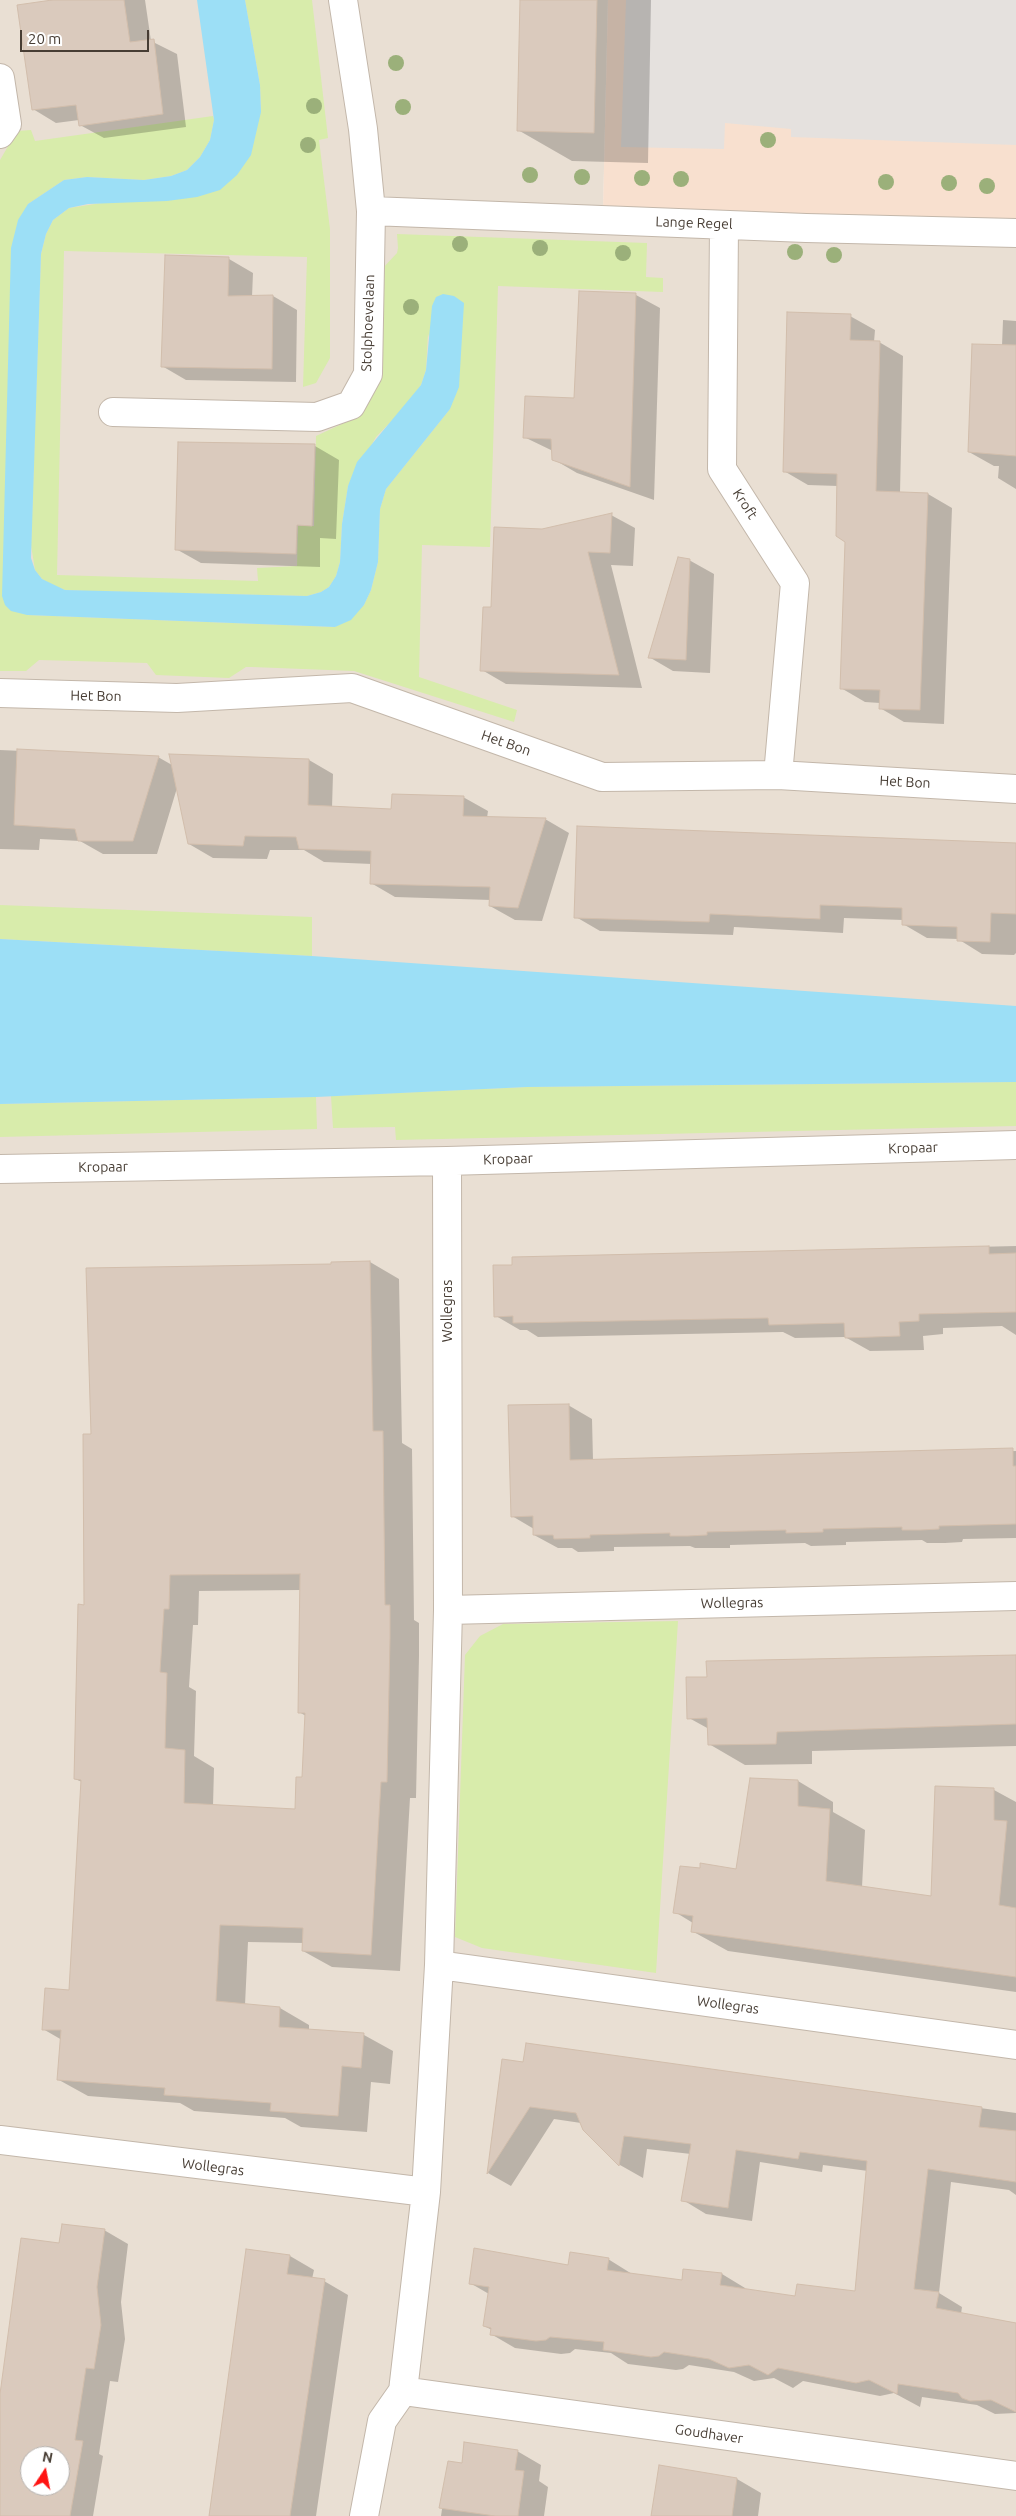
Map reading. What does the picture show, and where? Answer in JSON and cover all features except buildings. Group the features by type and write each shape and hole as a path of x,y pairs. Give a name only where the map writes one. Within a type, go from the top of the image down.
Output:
{"street":[{"name":"Stolphoevelaan","path":"113,412 317,417 351,405 368,374 371,211 363,129 343,0"},
{"path":"0,78 7,124 0,134"},
{"name":"Lange Regel","path":"371,211 724,225 1016,233"},
{"name":"Kroft","path":"724,225 722,469 795,583 778,775"},
{"name":"Het Bon","path":"0,693 176,698 352,688 602,777 778,775 1016,788"},
{"name":"Kropaar","path":"0,1169 447,1161 1016,1145"},
{"name":"Wollegras","path":"364,2516 382,2421 403,2391 426,2192 439,1966 448,1610 447,1161"},
{"name":"Wollegras","path":"448,1610 1016,1596"},
{"name":"Wollegras","path":"439,1966 1016,2045"},
{"name":"Wollegras","path":"0,2140 426,2192"},
{"name":"Goudhaver","path":"403,2391 1016,2476"}],"shaded area":[{"path":"0,0 608,0 603,210 1016,228 1016,2516 0,2516"},
{"path":"608,0 1016,0 1016,228 603,210"},
{"path":"626,0 1016,0 1016,145 791,137 791,129 725,123 724,149 621,147"}],"green space":[{"path":"245,0 312,0 328,138 319,140 330,229 330,358 316,383 303,387 307,257 64,251 57,575 258,581 257,568 297,566 298,526 314,526 316,436 344,423 364,404 382,269 397,253 397,234 647,243 646,277 663,278 663,292 498,286 490,547 422,545 419,677 517,710 514,722 354,671 246,667 229,678 156,675 147,663 39,660 26,671 0,671 0,160 17,131 31,130 35,141 213,116 214,120 210,140 200,157 187,170 171,176 144,180 87,177 64,180 28,204 27,615 335,627 364,605 371,590 378,562 380,509 386,489 450,409 428,334 426,370 421,385 404,408 376,437 348,486 342,524 340,562 336,576 329,587 321,592 307,596 65,590 42,579 35,570 31,545 41,254 46,234 53,220 69,208 115,201 167,201 261,112 260,85"},
{"path":"0,905 312,917 312,956 0,939"},
{"path":"1016,1082 1016,1126 396,1140 395,1127 333,1128 331,1096 527,1087"},
{"path":"316,1097 317,1129 0,1137 0,1104"},
{"path":"678,1621 656,1973 482,1948 455,1937 465,1655 480,1636 503,1624"}],"water":[{"path":"197,0 245,0 260,85 261,112 251,155 237,175 220,190 197,197 167,201 88,204 69,208 53,220 46,234 41,254 31,558 35,570 42,579 65,590 307,596 321,592 329,587 336,576 340,562 342,524 348,486 357,462 421,385 426,370 432,306 436,297 443,294 454,296 464,303 459,387 450,409 386,489 380,509 378,562 371,590 364,605 351,620 335,627 27,615 11,611 5,605 2,596 11,248 18,220 28,204 64,180 87,177 144,180 171,176 187,170 200,157 210,140 214,120"},
{"path":"0,939 312,956 1016,1006 1016,1082 527,1087 316,1097 0,1104"}]}
